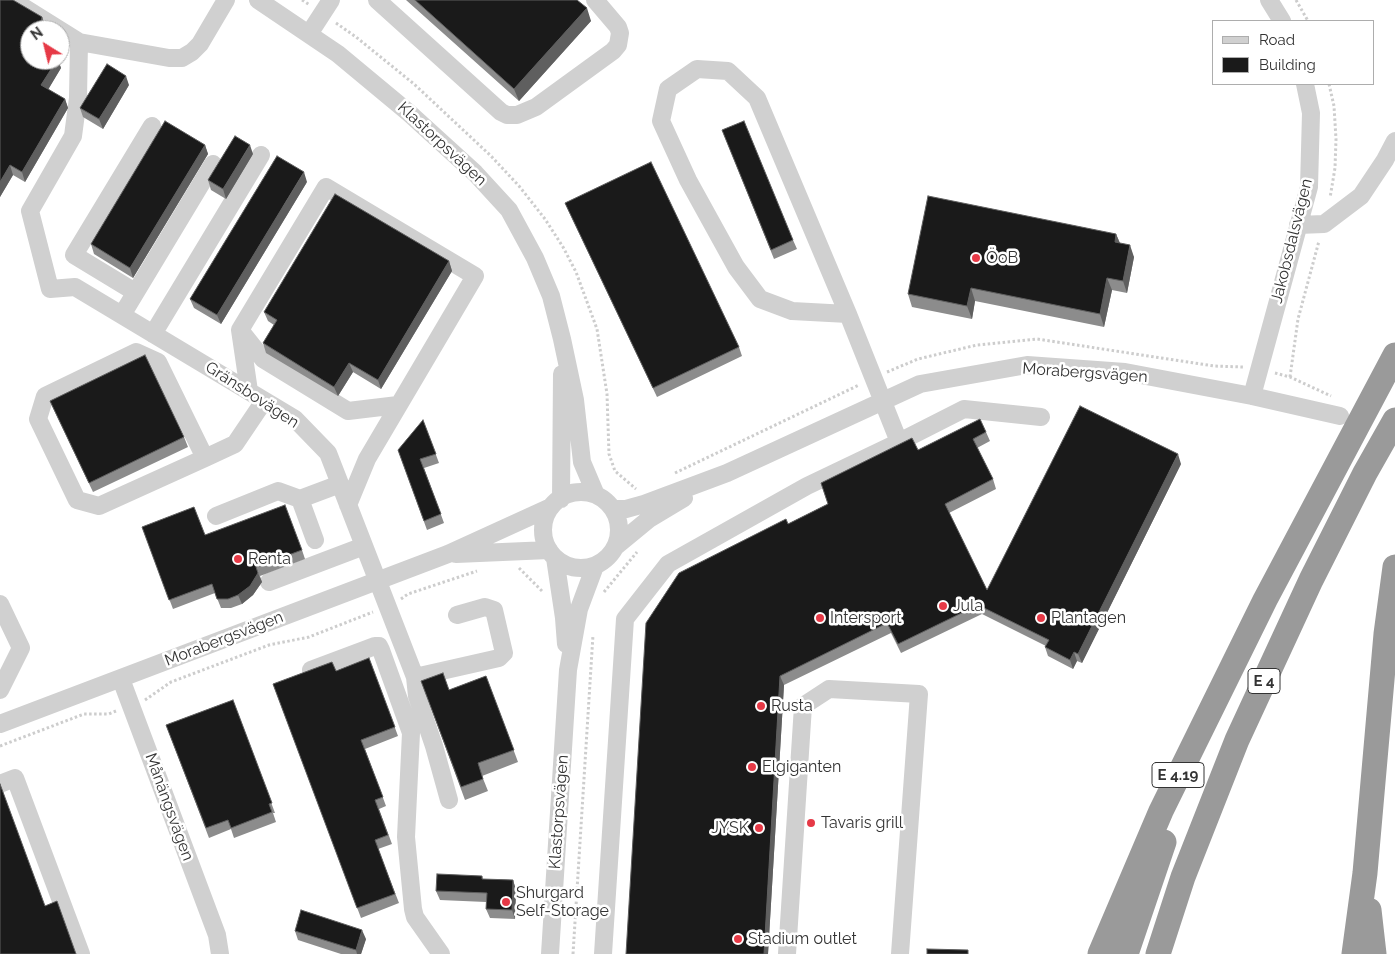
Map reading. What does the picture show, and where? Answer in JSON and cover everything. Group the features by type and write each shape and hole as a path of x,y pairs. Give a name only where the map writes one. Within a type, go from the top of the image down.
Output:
{"highway":[{"name":"E 4","path":"1126,954 1182,795 1266,600 1395,355"},
{"name":"E 4","path":"1158,954 1183,877 1237,740 1311,580 1395,420"},
{"path":"1354,954 1366,873 1383,662 1395,567"},
{"name":"E 4.19","path":"1100,954 1161,811 1266,600"},
{"path":"1366,873 1374,954"}],"street":[{"path":"12,0 79,42 169,58 182,58 200,44 226,0"},
{"name":"Klastorpsvägen","path":"258,0 338,54 409,113 475,173 509,210 535,258 551,296 575,400 582,462 596,496"},
{"path":"308,34 332,0"},
{"path":"377,0 501,112 517,116 536,107 613,51 618,45 620,33 618,27 595,0"},
{"path":"1270,0 1281,20"},
{"name":"Gränsbovägen","path":"79,42 78,98 73,136 30,211 50,289 75,287 295,419 328,454 415,678 417,696 434,746 449,800"},
{"path":"848,314 792,311 760,300 736,267 688,180 661,121 668,88 697,69 728,71 757,98 848,314 899,442"},
{"name":"Jakobsdalsvägen","path":"1252,396 1309,187 1311,113 1305,85"},
{"path":"135,292 74,254 152,126"},
{"path":"1298,225 1324,224 1361,196 1386,160 1395,141"},
{"path":"153,334 261,155"},
{"path":"122,315 213,164"},
{"path":"249,391 240,330 326,187 475,276 366,458 348,505"},
{"path":"240,330 263,359 348,411 398,405"},
{"name":"Klastorpsvägen","path":"556,503 562,339"},
{"path":"205,458 158,362 136,352 45,396 38,419 77,500 99,506 205,458 235,444 264,401"},
{"name":"Morabergsvägen","path":"613,509 626,509 644,504 728,473 920,384 1027,366 1125,372 1252,396 1340,416"},
{"path":"603,954 625,619 668,564 807,486 964,409 1041,417"},
{"name":"Morabergsvägen","path":"615,547 649,519 728,473"},
{"path":"216,516 278,491 300,499 340,484"},
{"path":"572,493 585,493 596,496 606,501 613,509 619,526 618,540 607,559 595,566 574,568 564,564 552,554 543,532 545,519 556,503 572,493"},
{"path":"300,499 315,540"},
{"name":"Morabergsvägen","path":"0,724 448,554 556,503"},
{"path":"269,582 364,546"},
{"name":"Morabergsvägen","path":"448,554 552,554"},
{"name":"Klastorpsvägen","path":"552,554 564,618 568,670"},
{"name":"Klastorpsvägen","path":"550,954 568,670 579,608 595,566"},
{"path":"0,604 21,648 0,690"},
{"path":"415,678 499,658 504,653 494,610 485,607 457,615"},
{"path":"301,674 374,646 378,646 381,650 411,733 406,838 413,908 415,917 441,954"},
{"name":"Månängsvägen","path":"121,678 217,935 220,954"},
{"path":"787,954 803,706 829,689 919,694 900,954"},
{"path":"0,784 15,778 81,954"}],"path":[{"path":"1296,0 1307,20"},
{"path":"1290,377 1334,397"},
{"path":"599,598 642,546"},
{"path":"0,746 84,714 109,714 131,706 150,698 171,682 269,646 309,637 386,607 408,594 483,569"},
{"path":"573,954 594,629"}],"building":[{"path":"0,0 13,0 42,17 41,20 20,20 20,70 51,70 41,85 65,99 22,172 10,165 0,182"},
{"path":"415,0 577,0 587,8 514,89"},
{"path":"107,64 126,76 99,119 80,108"},
{"path":"165,121 205,145 130,268 91,244"},
{"path":"744,121 793,240 771,250 722,130"},
{"path":"235,136 250,145 223,189 208,180"},
{"path":"277,156 304,172 217,315 190,299"},
{"path":"651,162 739,347 653,388 565,203"},
{"path":"335,194 449,261 378,380 349,363 334,387 263,343 277,320 264,312"},
{"path":"928,196 1116,234 1115,242 1130,245 1123,281 1107,278 1100,314 971,288 967,306 908,294"},
{"path":"145,355 184,437 89,483 50,401"},
{"path":"1080,406 1178,454 1078,654 1074,652 1070,660 1045,647 1049,640 978,605 898,644 887,623 780,676 764,954 626,954 646,623 679,573 786,519 788,524 828,504 821,483 912,438 918,450 980,419 986,432 973,439 993,479 945,504 987,590"},
{"path":"423,420 436,454 420,459 441,514 424,521 398,450"},
{"path":"285,505 302,550 256,567 258,573 250,586 238,595 228,599 217,599 212,584 169,600 142,527 194,507 205,535"},
{"path":"369,658 395,727 361,740 383,797 375,800 388,835 375,840 395,894 357,908 273,684 332,662 336,671"},
{"path":"443,673 449,690 486,676 514,750 478,763 483,779 461,787 421,681"},
{"path":"233,700 272,803 269,804 272,812 231,828 228,820 206,828 166,725"},
{"path":"0,784 45,906 57,901 76,954 0,954"},
{"path":"437,874 482,876 482,879 513,880 512,910 486,909 487,893 436,891"},
{"path":"301,910 362,930 356,950 295,931"},
{"path":"927,949 968,950 968,954 927,954"}],"place":[{"name":"ÖoB","path":"976,258"},
{"name":"Renta","path":"238,559"},
{"name":"Jula","path":"943,606"},
{"name":"Intersport","path":"820,618"},
{"name":"Plantagen","path":"1041,618"},
{"name":"Rusta","path":"761,706"},
{"name":"Elgiganten","path":"752,767"},
{"name":"Tavaris grill","path":"811,823"},
{"name":"JYSK","path":"759,828"},
{"name":"Shurgard Self-Storage","path":"506,902"},
{"name":"Stadium outlet","path":"738,939"}]}
